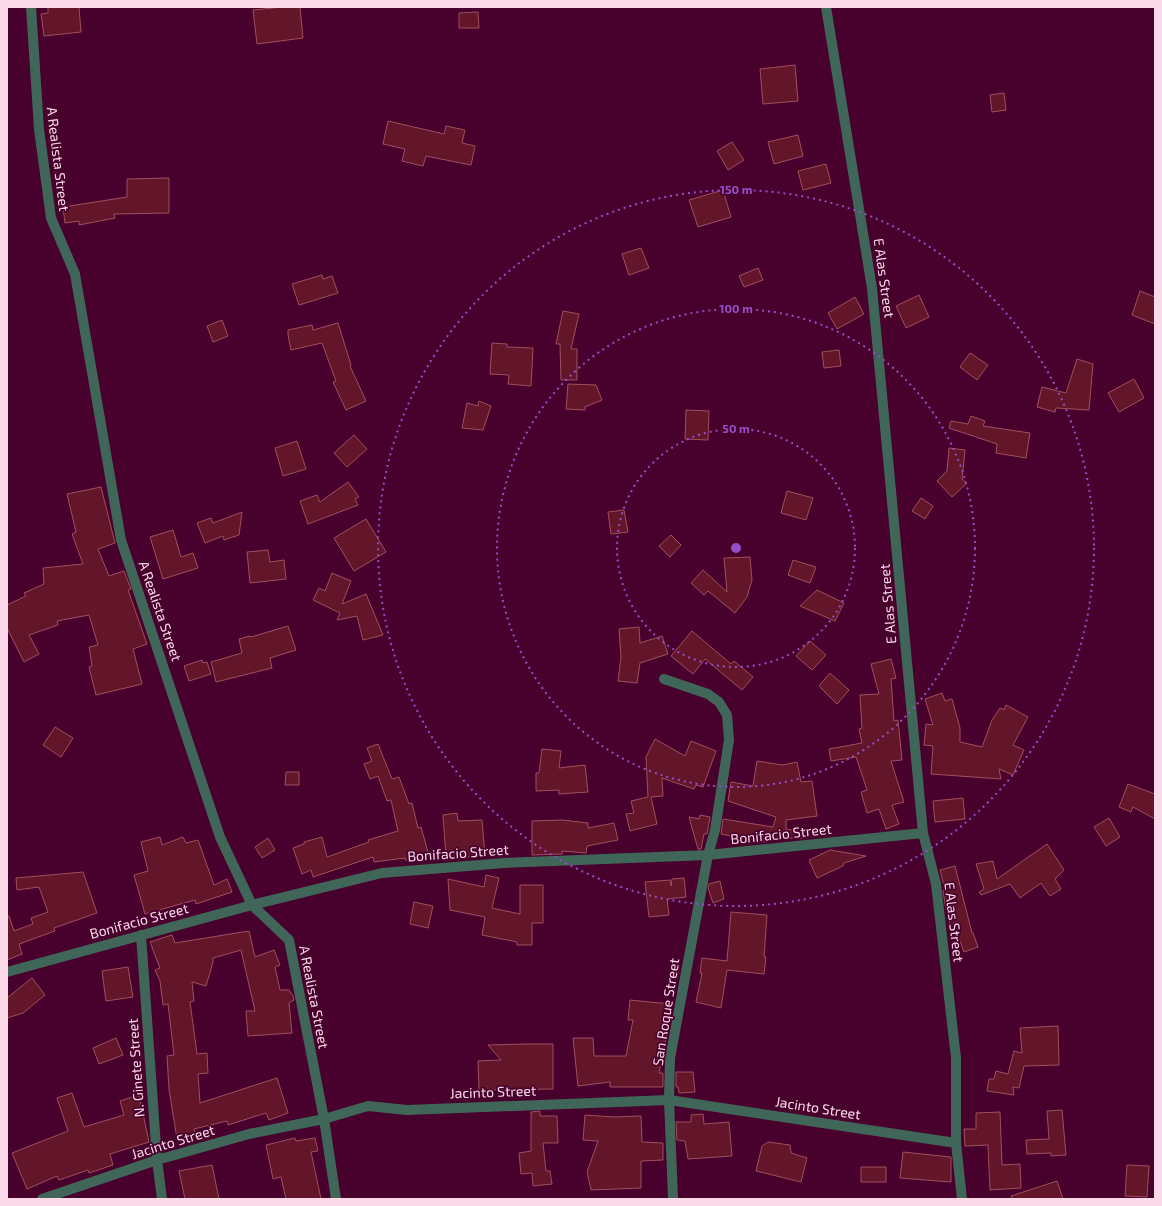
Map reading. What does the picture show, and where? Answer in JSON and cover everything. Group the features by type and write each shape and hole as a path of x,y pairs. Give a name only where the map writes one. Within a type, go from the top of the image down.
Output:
{"street":[{"name":"A Realista Street","path":"31,7 39,130 50,218 75,274 121,540 220,837 252,905 288,940 324,1119 336,1199"},
{"name":"E Alas Street","path":"826,7 872,288 923,833 936,884 956,1058 956,1144 962,1199"},
{"name":"San Roque Street","path":"664,679 708,694 720,702 727,715 729,740 715,830 708,855 670,1058 669,1100 673,1199"},
{"name":"Bonifacio Street","path":"7,972 252,905 382,873 504,863 708,855 923,833"},
{"name":"N. Ginete Street","path":"141,935 157,1160 162,1199"},
{"name":"Jacinto Street","path":"42,1199 157,1160 249,1134 324,1119 368,1106 407,1110 669,1100 956,1144"}],"building":[{"path":"48,7 79,7 81,32 44,36 41,14 48,13"},
{"path":"300,7 303,38 257,44 253,10"},
{"path":"478,12 479,28 459,28 459,13"},
{"path":"795,65 798,101 763,104 760,69"},
{"path":"1004,93 1006,110 992,112 990,95"},
{"path":"388,121 444,134 446,126 465,130 462,143 475,146 471,165 426,156 423,166 402,161 405,149 383,144"},
{"path":"798,135 803,156 774,164 768,142"},
{"path":"732,142 744,160 728,170 717,151"},
{"path":"826,164 831,183 803,190 798,171"},
{"path":"169,178 169,213 114,214 115,218 79,225 79,221 65,223 63,207 127,197 127,179"},
{"path":"723,190 731,217 698,227 689,200"},
{"path":"641,248 649,268 629,275 622,254"},
{"path":"758,268 763,280 744,287 739,276"},
{"path":"322,275 323,279 332,276 338,293 299,305 292,284"},
{"path":"1140,291 1155,297 1155,324 1132,315"},
{"path":"919,295 929,317 906,328 896,306"},
{"path":"855,297 864,314 837,329 828,313"},
{"path":"563,311 579,314 571,349 577,349 577,380 561,380 560,344 556,344"},
{"path":"222,320 228,336 213,342 207,326"},
{"path":"338,323 351,365 350,366 366,401 346,410 333,382 336,381 322,343 291,350 288,335 288,330 312,325 313,330"},
{"path":"492,343 507,344 507,347 533,348 531,386 508,384 509,375 490,374"},
{"path":"839,350 841,366 824,368 822,352"},
{"path":"970,353 988,365 977,380 960,367"},
{"path":"1077,359 1093,364 1089,410 1056,408 1055,412 1037,407 1042,387 1066,393"},
{"path":"1134,379 1144,398 1119,412 1108,393"},
{"path":"568,384 596,385 602,400 585,407 585,410 566,409"},
{"path":"479,401 491,406 483,430 462,428 467,403 478,406"},
{"path":"686,410 709,411 708,440 685,439"},
{"path":"971,416 985,421 983,426 1030,433 1026,458 996,453 997,444 949,428 951,421 968,424"},
{"path":"354,435 367,449 347,467 334,453"},
{"path":"297,441 306,469 283,476 275,448"},
{"path":"949,448 965,450 962,479 967,483 952,497 937,481 947,471"},
{"path":"348,482 359,497 355,499 358,505 308,524 300,501 317,495 320,502"},
{"path":"101,487 115,543 98,549 109,576 124,571 131,589 128,590 147,644 133,649 142,684 96,695 89,667 92,666 89,647 98,645 89,615 57,621 58,625 29,635 39,654 24,662 7,628 7,605 26,596 24,593 44,584 43,568 83,564 72,534 76,532 67,494"},
{"path":"787,491 813,498 806,520 781,513"},
{"path":"921,498 933,506 925,519 912,511"},
{"path":"624,510 628,532 611,534 608,512"},
{"path":"242,512 239,535 224,540 223,536 205,543 197,523 211,518 213,523"},
{"path":"366,519 386,552 354,571 334,538"},
{"path":"173,530 181,557 193,553 198,568 163,579 150,537"},
{"path":"671,535 681,545 670,557 659,546"},
{"path":"268,550 270,562 284,560 286,579 250,583 247,552"},
{"path":"750,557 752,580 747,597 735,613 708,591 704,595 691,583 703,570 727,592 724,558"},
{"path":"793,560 816,567 810,583 788,575"},
{"path":"332,573 351,581 342,604 366,594 383,635 363,640 357,616 337,620 340,613 313,600 319,588 325,591"},
{"path":"817,590 844,603 835,621 800,606"},
{"path":"288,626 296,650 270,658 272,668 216,682 211,662 242,653 239,639"},
{"path":"639,627 640,643 662,636 668,654 640,663 637,683 618,681 621,657 619,629"},
{"path":"692,631 731,664 734,661 753,677 742,690 705,659 693,674 671,656"},
{"path":"810,641 826,655 812,670 796,656"},
{"path":"891,659 896,678 891,679 894,721 898,720 902,760 891,761 904,802 892,805 899,824 886,829 879,809 867,813 861,792 867,790 856,757 831,761 829,749 862,743 859,729 862,728 860,695 879,694 871,664"},
{"path":"202,660 203,663 207,662 211,674 189,681 184,666"},
{"path":"830,673 849,690 837,704 819,686"},
{"path":"942,693 945,701 952,699 960,728 960,742 982,747 992,720 1000,708 1004,710 1006,705 1028,717 1013,745 1024,750 1013,775 999,769 1001,779 931,774 933,746 924,745 926,724 933,725 925,699"},
{"path":"55,727 73,738 61,757 43,745"},
{"path":"655,739 685,756 691,741 716,751 703,787 696,785 694,789 662,778 663,796 651,797 657,824 630,831 626,814 634,813 631,801 648,797 646,757"},
{"path":"378,744 392,779 399,777 409,804 412,803 418,828 421,827 429,856 415,860 405,860 405,858 374,862 373,857 313,877 311,870 302,874 293,848 304,844 304,842 322,837 327,857 369,842 368,840 398,831 391,800 387,801 378,776 370,779 364,764 372,761 367,748"},
{"path":"542,749 561,751 559,768 585,765 588,792 559,794 559,790 536,791 536,773 539,773"},
{"path":"757,761 782,765 797,762 801,782 812,781 817,816 786,820 786,829 802,832 802,838 766,839 765,842 721,834 723,819 773,827 776,817 728,801 731,782 753,786"},
{"path":"286,772 299,772 299,785 285,785"},
{"path":"1128,784 1155,794 1155,819 1133,807 1131,812 1119,807"},
{"path":"963,798 965,819 935,822 933,801"},
{"path":"457,813 458,821 482,820 485,856 446,858 443,815"},
{"path":"700,815 710,817 707,834 704,834 701,849 698,849 689,817 699,819"},
{"path":"1109,818 1120,837 1106,846 1094,827"},
{"path":"562,820 588,823 588,828 614,823 618,840 587,846 586,853 562,851 562,854 532,855 532,821"},
{"path":"160,837 162,845 183,837 186,843 198,840 214,885 227,879 232,892 196,904 195,900 145,914 134,875 148,871 141,842"},
{"path":"268,838 275,850 262,858 255,847"},
{"path":"1047,844 1064,870 1055,879 1061,889 1050,896 1041,883 1020,898 1010,884 981,895 979,892 984,889 976,864 993,861 997,879"},
{"path":"830,850 866,856 844,863 843,866 817,878 809,860"},
{"path":"955,866 972,933 978,947 964,952 957,934 953,935 945,904 943,890 945,890 940,870"},
{"path":"83,872 97,913 54,928 55,931 19,944 22,954 7,960 7,916 9,916 14,931 33,924 31,918 48,912 39,887 17,890 16,878"},
{"path":"486,875 499,878 492,908 520,914 520,885 543,885 543,923 532,923 532,945 517,945 517,942 482,935 485,917 450,910 448,879 484,887"},
{"path":"684,878 686,897 667,899 669,915 649,917 645,882 670,880 671,886 672,879"},
{"path":"720,881 724,899 713,903 708,888 709,884"},
{"path":"414,902 433,906 428,928 410,924"},
{"path":"731,912 767,915 764,974 727,970 721,1008 696,1002 702,973 700,973 702,958 727,961"},
{"path":"249,931 255,957 274,950 280,965 275,967 280,990 289,990 294,1000 289,1003 292,1033 248,1036 246,1011 255,1011 241,950 213,958 206,986 192,982 194,1001 190,1002 197,1054 207,1053 208,1073 198,1074 200,1103 277,1078 288,1113 269,1120 266,1113 228,1125 227,1121 194,1129 196,1137 177,1139 169,1089 167,1056 174,1055 168,1004 163,1005 160,981 155,970 160,968 150,942 172,935 175,943"},
{"path":"128,967 133,997 106,1001 102,971"},
{"path":"32,978 45,995 23,1013 7,1018 7,998"},
{"path":"630,1000 670,1004 666,1039 659,1073 663,1073 663,1087 610,1087 610,1082 578,1086 573,1038 593,1038 594,1056 626,1056 633,1020 628,1020"},
{"path":"1058,1026 1059,1065 1024,1066 1019,1088 1013,1087 1014,1095 987,1091 989,1079 994,1079 996,1071 1008,1074 1014,1051 1022,1053 1020,1028"},
{"path":"116,1038 123,1055 99,1064 93,1048"},
{"path":"553,1044 553,1089 479,1090 478,1061 501,1060 488,1045"},
{"path":"676,1072 693,1072 695,1092 679,1093 678,1087 676,1087"},
{"path":"72,1093 84,1127 124,1115 120,1101 139,1095 149,1142 110,1154 113,1165 89,1173 88,1170 59,1180 57,1176 27,1189 12,1153 68,1131 57,1098"},
{"path":"1062,1110 1066,1155 1051,1156 1051,1153 1027,1154 1026,1140 1049,1139 1047,1111"},
{"path":"540,1111 540,1116 557,1116 558,1143 543,1143 546,1171 550,1171 552,1184 533,1186 532,1173 521,1174 519,1153 531,1151 531,1112"},
{"path":"1000,1112 1002,1165 1020,1164 1021,1188 990,1190 988,1145 965,1146 964,1129 976,1129 976,1113"},
{"path":"703,1114 704,1124 729,1122 732,1156 688,1159 685,1141 677,1140 676,1122 691,1122 691,1115"},
{"path":"585,1115 614,1117 641,1116 642,1142 663,1143 663,1160 641,1161 641,1188 591,1190 587,1172 598,1141 583,1140"},
{"path":"295,1138 296,1141 315,1138 318,1151 311,1152 321,1199 286,1199 281,1177 273,1179 266,1145"},
{"path":"768,1142 790,1145 791,1153 807,1158 801,1182 756,1171 762,1146"},
{"path":"903,1152 951,1157 951,1182 900,1178"},
{"path":"212,1165 219,1199 185,1199 179,1171"},
{"path":"1127,1165 1149,1166 1147,1197 1125,1196"},
{"path":"861,1167 886,1167 886,1182 861,1182"},
{"path":"1057,1181 1063,1199 1012,1199 1011,1196"}]}
